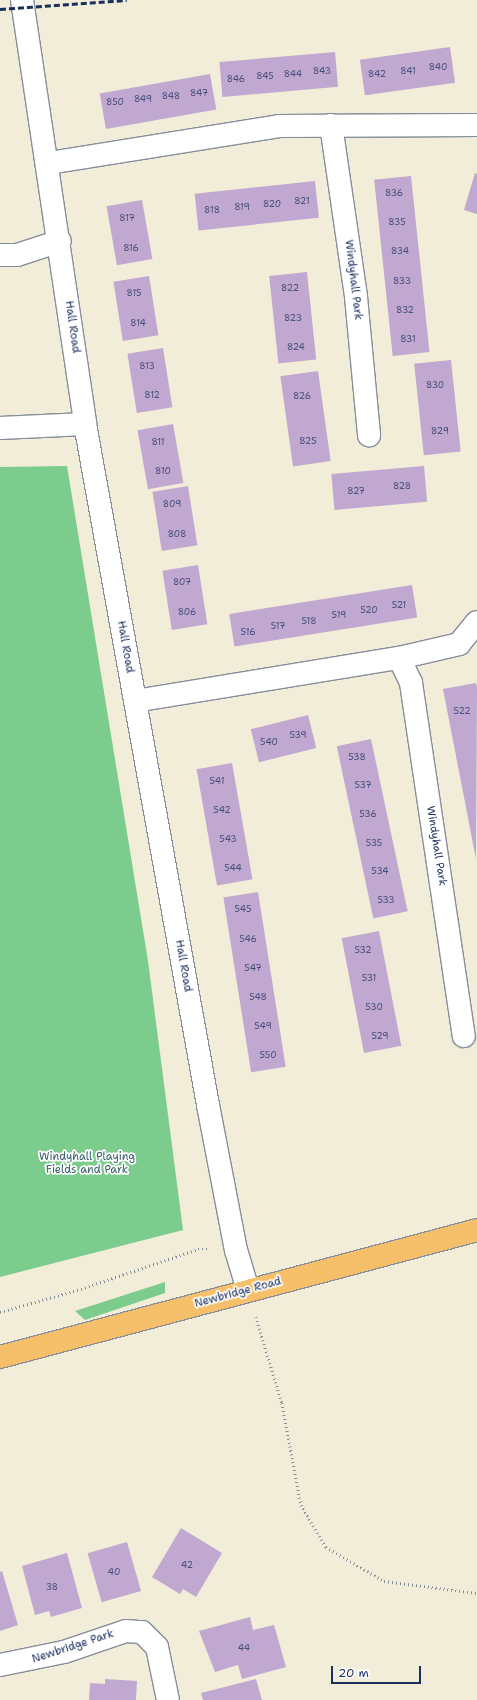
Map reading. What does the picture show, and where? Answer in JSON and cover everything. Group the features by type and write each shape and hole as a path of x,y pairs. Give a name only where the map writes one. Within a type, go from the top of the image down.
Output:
{"highway":[{"name":"Newbridge Road","path":"0,1357 477,1230"}],"street":[{"name":"Hall Road","path":"22,0 49,163 85,424 134,701 236,1250 248,1290"},
{"name":"Windyhall Park","path":"331,125 356,297 369,435"},
{"path":"49,163 279,126 477,125"},
{"path":"0,255 18,255 60,241"},
{"path":"0,428 85,424"},
{"path":"134,701 399,658 459,644 477,622"},
{"name":"Windyhall Park","path":"399,658 411,683 464,1036"},
{"name":"Newbridge Park","path":"0,1665 64,1652 126,1631 142,1632 159,1654 168,1700"}],"path":[{"path":"0,1312 82,1289 198,1249 236,1250"},
{"path":"248,1290 282,1403 302,1505 326,1547 384,1581 477,1593"}],"green space":[{"name":"Windyhall Playing Fields and Park","path":"67,466 148,961 183,1230 0,1277 0,467"},
{"path":"165,1282 165,1293 85,1320 75,1311"}],"building":[{"path":"450,47 455,83 365,95 360,60"},
{"path":"335,52 338,87 222,97 219,62"},
{"path":"210,74 216,109 106,129 100,93"},
{"path":"475,173 477,174 477,214 464,210"},
{"path":"411,176 430,352 393,356 374,180"},
{"path":"315,181 319,218 199,230 195,194"},
{"path":"142,200 152,259 117,265 107,206"},
{"path":"307,272 316,360 278,363 269,276"},
{"path":"149,276 158,335 123,341 113,282"},
{"path":"163,348 172,407 137,413 127,354"},
{"path":"451,360 461,451 424,455 414,364"},
{"path":"318,371 331,461 293,466 280,376"},
{"path":"173,424 183,483 148,489 138,430"},
{"path":"424,466 427,502 334,510 331,474"},
{"path":"188,486 197,545 162,551 152,492"},
{"path":"198,565 207,624 172,630 162,571"},
{"path":"412,585 417,618 234,647 229,614"},
{"path":"476,683 477,688 476,859 443,689"},
{"path":"308,715 316,748 259,762 251,729"},
{"path":"371,739 408,911 373,918 337,746"},
{"path":"232,763 252,879 217,885 197,769"},
{"path":"258,892 286,1067 251,1072 223,897"},
{"path":"379,931 401,1046 364,1053 342,938"},
{"path":"181,1528 222,1553 196,1597 183,1589 180,1594 152,1577"},
{"path":"127,1542 141,1591 102,1602 88,1553"},
{"path":"67,1553 82,1608 51,1617 49,1611 35,1615 22,1566"},
{"path":"2,1571 18,1625 0,1631 0,1572"},
{"path":"250,1617 253,1630 274,1625 286,1667 242,1679 238,1665 215,1672 199,1631"},
{"path":"105,1679 137,1681 136,1700 89,1700 90,1683 105,1684"},
{"path":"256,1679 262,1700 203,1700 201,1693"}],"railway":[{"path":"0,9 127,0"}]}
